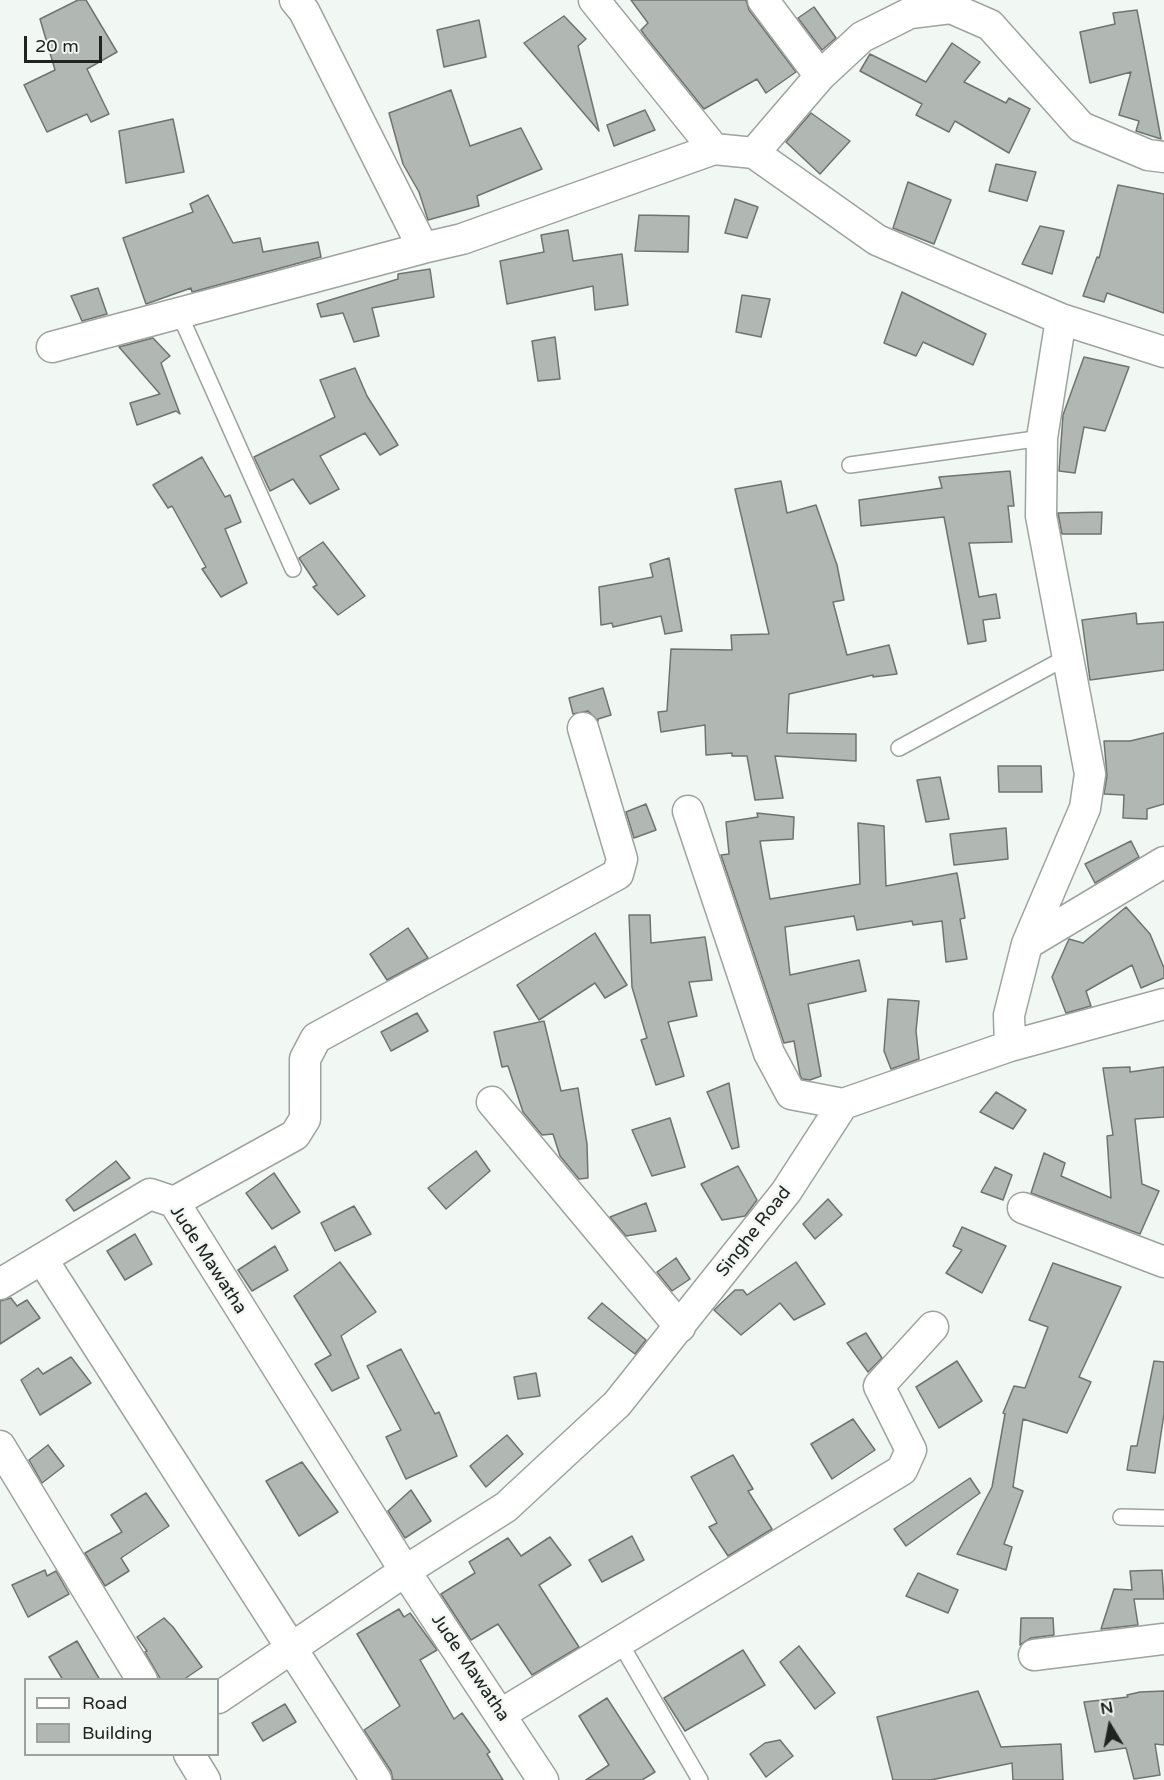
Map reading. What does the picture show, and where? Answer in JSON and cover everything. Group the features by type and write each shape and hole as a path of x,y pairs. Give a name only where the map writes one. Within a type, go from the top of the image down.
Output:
{"street":[{"path":"295,0 304,12 423,248"},
{"path":"594,0 714,149"},
{"path":"763,0 820,76"},
{"path":"754,153 820,76 862,37 910,13 951,8 990,25 1081,127 1148,155 1164,158"},
{"path":"52,347 462,239 714,149 754,153 878,240 1061,319 1164,352"},
{"path":"1010,1046 1008,1015 1027,944 1085,808 1090,774 1041,516 1042,438 1061,319"},
{"path":"174,1202 295,1135 305,1119 305,1059 316,1038 618,874 622,859 584,728"},
{"path":"688,811 770,1053 791,1094 843,1104 1010,1046 1164,1004"},
{"path":"1027,944 1164,862"},
{"path":"492,1102 680,1328"},
{"name":"Singhe Road","path":"219,1697 405,1571 506,1507 617,1404 680,1328 786,1192 843,1104"},
{"name":"Jude Mawatha","path":"0,1284 150,1194 174,1202 405,1571 543,1780"},
{"path":"1023,1208 1164,1262"},
{"path":"42,1259 376,1780"},
{"path":"501,1714 902,1470 910,1450 879,1386 933,1327"},
{"path":"0,1446 141,1678"},
{"path":"1034,1655 1164,1639"},
{"path":"190,1756 206,1780"}],"lane":[{"path":"179,313 293,569"},
{"path":"850,465 1042,438"},
{"path":"899,748 1069,656"},
{"path":"1121,1517 1164,1518"},
{"path":"619,1641 700,1780"}],"building":[{"path":"78,0 86,0 117,52 87,69 109,114 91,122 87,114 47,132 24,85 55,70 40,19"},
{"path":"631,0 746,0 749,10 796,72 766,93 757,79 704,109 641,30 648,23"},
{"path":"814,7 836,38 822,50 798,18"},
{"path":"1137,10 1161,139 1136,131 1139,121 1119,115 1131,72 1090,83 1080,32 1115,24 1113,13"},
{"path":"564,16 586,39 578,46 599,131 524,43"},
{"path":"479,20 486,57 444,67 437,30"},
{"path":"952,43 980,62 964,82 1006,103 1009,98 1030,109 1009,153 955,121 949,132 916,115 922,104 860,71 870,54 926,82"},
{"path":"451,90 470,146 521,128 542,169 477,196 479,206 428,220 419,192 403,164 389,113"},
{"path":"645,110 655,130 614,146 607,125"},
{"path":"811,113 850,141 820,174 786,142"},
{"path":"173,119 184,172 126,183 119,131"},
{"path":"996,164 1036,172 1027,201 989,191"},
{"path":"908,182 951,200 934,244 893,228"},
{"path":"1118,185 1164,194 1164,313 1107,293 1104,302 1083,296 1097,257 1099,258"},
{"path":"208,195 233,243 260,238 263,252 318,242 321,257 192,292 191,288 146,304 123,238 193,212 190,204"},
{"path":"735,199 758,207 747,238 725,233"},
{"path":"639,215 689,216 688,252 635,251"},
{"path":"1040,226 1064,231 1052,274 1022,264"},
{"path":"568,230 573,261 622,254 628,305 595,310 593,286 507,304 500,261 544,252 541,235"},
{"path":"430,269 434,297 372,308 379,336 354,342 343,313 321,317 317,304 398,279 398,274"},
{"path":"98,288 107,314 82,321 71,296"},
{"path":"902,292 986,334 973,365 923,342 916,356 884,343"},
{"path":"742,295 770,299 761,337 736,332"},
{"path":"555,337 560,379 538,381 532,341"},
{"path":"153,338 170,356 161,363 180,414 176,411 137,425 130,403 160,394 119,347"},
{"path":"1084,357 1129,367 1105,431 1084,427 1075,473 1059,471 1063,415"},
{"path":"355,368 367,396 398,445 380,455 365,433 320,456 339,489 310,504 293,479 270,491 254,457 335,417 320,380"},
{"path":"202,457 225,497 230,495 241,522 225,529 247,583 221,597 202,569 206,567 172,506 168,508 153,485"},
{"path":"1010,471 1014,506 1008,506 1012,542 969,543 979,597 996,594 1000,618 983,620 986,641 968,644 944,517 861,526 859,500 942,488 939,477"},
{"path":"781,481 787,513 816,505 837,565 844,600 833,602 847,655 889,645 897,674 873,677 873,675 789,694 787,733 856,734 856,761 775,756 783,798 755,800 747,756 732,756 732,753 706,755 705,725 661,732 658,712 667,711 671,649 732,650 731,635 769,634 735,489"},
{"path":"1102,512 1101,534 1062,534 1058,513"},
{"path":"323,542 365,596 338,615 313,587 317,585 299,558"},
{"path":"669,558 682,631 665,634 661,616 613,627 612,623 601,625 599,587 653,577 650,564"},
{"path":"1136,613 1137,624 1164,622 1164,670 1090,680 1082,620"},
{"path":"603,688 611,715 598,719 598,721 588,711 573,714 569,698"},
{"path":"1164,733 1164,804 1147,809 1147,819 1123,818 1124,795 1104,794 1107,776 1104,741 1130,741"},
{"path":"998,766 1041,766 1042,792 999,792"},
{"path":"940,777 949,819 926,822 917,780"},
{"path":"646,804 656,830 634,838 626,812"},
{"path":"757,813 794,817 793,839 760,841 770,899 860,884 858,823 884,826 886,886 957,873 965,918 960,919 967,959 946,962 942,921 913,925 912,921 857,930 854,916 785,927 790,975 859,960 866,991 808,1004 821,1076 810,1080 802,1079 800,1075 794,1041 784,1043 721,855 729,854 726,822 758,817"},
{"path":"1006,828 1008,859 954,865 950,834"},
{"path":"1131,841 1139,857 1095,883 1085,864"},
{"path":"1126,907 1150,934 1164,968 1164,978 1141,988 1132,965 1086,991 1091,1006 1066,1013 1052,977 1069,939 1083,943"},
{"path":"629,915 650,915 651,943 705,937 712,980 689,982 697,1016 668,1022 684,1076 656,1085 641,1040 647,1038 632,987"},
{"path":"408,928 428,958 387,980 370,954"},
{"path":"595,933 627,985 605,998 595,983 539,1020 517,985"},
{"path":"888,999 919,1001 916,1031 919,1059 891,1069 884,1051"},
{"path":"417,1013 428,1031 391,1051 381,1032"},
{"path":"544,1021 561,1091 578,1088 587,1144 588,1178 579,1179 560,1156 553,1134 542,1135 523,1112 508,1066 502,1067 494,1032"},
{"path":"1130,1067 1130,1072 1164,1067 1164,1117 1135,1119 1142,1184 1159,1191 1140,1234 1031,1193 1044,1153 1065,1163 1061,1176 1111,1198 1107,1136 1113,1135 1103,1068"},
{"path":"729,1083 739,1147 732,1149 707,1092"},
{"path":"996,1092 1026,1110 1013,1129 980,1112"},
{"path":"670,1118 685,1167 652,1176 632,1130"},
{"path":"476,1151 490,1171 446,1209 428,1188"},
{"path":"116,1161 130,1178 74,1211 66,1200"},
{"path":"738,1166 757,1200 745,1216 722,1220 701,1184"},
{"path":"995,1167 1012,1175 1003,1200 981,1192"},
{"path":"274,1173 300,1212 272,1229 246,1193"},
{"path":"828,1199 842,1215 815,1239 803,1224"},
{"path":"646,1203 656,1231 626,1236 610,1217"},
{"path":"354,1206 371,1234 335,1251 321,1223"},
{"path":"962,1227 1006,1246 982,1293 946,1273 962,1250 953,1246"},
{"path":"135,1234 152,1264 125,1280 107,1251"},
{"path":"275,1246 288,1270 252,1291 238,1270"},
{"path":"676,1258 690,1279 672,1291 657,1272"},
{"path":"340,1262 376,1312 341,1336 359,1378 332,1391 315,1364 331,1355 294,1296"},
{"path":"796,1262 825,1304 794,1320 780,1303 741,1335 714,1310 735,1290 743,1290 747,1295"},
{"path":"1053,1263 1121,1287 1079,1377 1091,1382 1067,1433 1023,1419 1013,1487 1023,1491 1004,1544 1012,1547 1006,1570 957,1554 992,1487 1005,1414 1003,1413 1014,1386 1025,1388 1048,1327 1029,1320"},
{"path":"11,1298 17,1306 27,1300 40,1318 0,1344 0,1301"},
{"path":"602,1303 646,1340 635,1354 588,1318"},
{"path":"866,1333 882,1358 868,1372 847,1343"},
{"path":"401,1349 435,1414 439,1412 457,1456 406,1479 386,1437 401,1430 367,1366"},
{"path":"71,1357 91,1383 40,1415 21,1380 38,1368 43,1374"},
{"path":"957,1361 982,1401 939,1428 916,1387"},
{"path":"1154,1361 1164,1362 1164,1414 1155,1473 1127,1470 1131,1446 1137,1446"},
{"path":"536,1373 540,1396 518,1399 514,1377"},
{"path":"853,1419 875,1450 832,1479 811,1444"},
{"path":"507,1435 523,1454 486,1487 470,1466"},
{"path":"48,1445 64,1466 42,1483 29,1460"},
{"path":"733,1455 753,1489 748,1491 772,1529 728,1556 709,1527 717,1523 691,1477"},
{"path":"302,1462 338,1512 299,1536 266,1481"},
{"path":"970,1478 980,1493 906,1546 894,1529"},
{"path":"411,1490 431,1521 405,1538 388,1511"},
{"path":"146,1493 169,1526 121,1558 129,1571 105,1586 85,1553 122,1532 111,1515"},
{"path":"632,1536 644,1560 602,1582 589,1560"},
{"path":"550,1537 571,1565 539,1585 579,1647 532,1675 498,1624 471,1640 441,1594 475,1573 469,1562 508,1538 521,1556"},
{"path":"45,1570 47,1576 56,1571 69,1594 28,1617 12,1585"},
{"path":"1162,1570 1164,1599 1134,1599 1138,1625 1101,1629 1114,1589 1132,1590 1130,1571"},
{"path":"918,1573 958,1590 948,1613 906,1596"},
{"path":"399,1609 404,1617 410,1613 437,1650 420,1660 454,1719 462,1713 490,1752 487,1754 503,1780 393,1780 391,1771 364,1730 400,1706 357,1634"},
{"path":"164,1618 202,1667 186,1678 160,1678 145,1652 147,1651 137,1637"},
{"path":"1021,1618 1053,1618 1054,1635 1031,1638 1020,1645"},
{"path":"77,1641 99,1678 62,1678 49,1657"},
{"path":"799,1646 835,1693 815,1709 780,1662"},
{"path":"743,1650 765,1685 685,1731 664,1698"},
{"path":"978,1691 1001,1747 1061,1744 1063,1780 1013,1780 1012,1763 931,1780 893,1780 877,1717"},
{"path":"1164,1691 1164,1745 1155,1744 1160,1775 1134,1779 1126,1748 1095,1752 1084,1702 1128,1697 1127,1695 1140,1692"},
{"path":"607,1698 655,1772 642,1780 586,1780 609,1765 579,1716"},
{"path":"285,1704 296,1722 263,1741 252,1723"},
{"path":"780,1740 793,1756 766,1777 750,1754 765,1743"}]}
